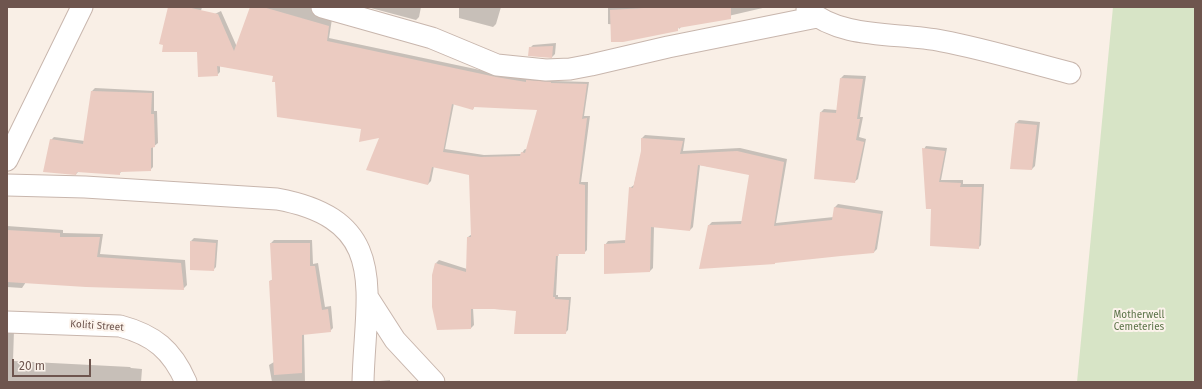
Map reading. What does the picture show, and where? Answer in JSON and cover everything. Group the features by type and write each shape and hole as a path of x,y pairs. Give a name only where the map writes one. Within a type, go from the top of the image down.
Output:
{"street":[{"path":"7,160 82,7"},
{"path":"322,7 432,38 497,65 546,70 570,69 591,65 623,56 811,12 824,22 860,32 895,34 947,42 1070,74"},
{"path":"7,185 93,187 277,199 302,203 319,210 341,223 352,237 363,259 368,298 363,382"},
{"path":"368,298 395,340 434,382"},
{"name":"Koliti Street","path":"7,322 120,326 135,330 154,339 167,351 178,363 186,382"}],"green space":[{"name":"Motherwell Cemeteries","path":"1113,7 1195,7 1195,382 1077,382"}],"building":[{"path":"168,7 187,7 218,14 234,51 250,7 263,7 329,26 327,41 526,82 526,80 551,83 587,84 582,119 587,118 579,184 585,185 585,254 558,254 559,256 556,256 553,297 555,297 555,299 569,300 566,334 514,334 516,311 494,309 471,309 471,329 437,330 432,307 432,275 435,263 466,272 467,237 471,237 469,175 432,167 428,185 366,170 379,138 359,142 361,129 277,117 275,82 272,82 273,76 217,66 218,76 198,77 197,52 162,52 163,45 159,44","holes":["452,104 473,110 474,107 537,110 525,153 521,152 520,156 481,157 443,152"]},
{"path":"661,7 731,7 731,19 678,28 678,31 623,42 611,42 610,10"},
{"path":"553,46 552,58 528,56 529,47"},
{"path":"840,78 863,79 857,119 860,119 856,140 864,142 855,183 814,179 820,112 836,113"},
{"path":"91,91 152,93 151,114 154,114 155,147 151,148 151,171 120,172 120,175 77,172 76,175 43,172 50,139 83,144"},
{"path":"1015,123 1037,125 1032,170 1010,169"},
{"path":"641,138 683,141 680,154 737,151 784,162 774,226 832,220 834,207 881,214 874,253 775,264 699,269 708,225 741,224 749,175 698,165 690,231 651,227 650,272 604,274 604,244 625,243 629,187 633,188 641,151"},
{"path":"922,148 945,151 939,182 961,183 960,187 982,187 979,249 930,246 931,209 926,209"},
{"path":"7,230 60,233 60,237 100,237 97,257 181,263 184,290 86,287 7,282"},
{"path":"190,241 216,243 214,271 190,270"},
{"path":"270,243 310,243 310,266 315,266 322,310 328,309 331,332 302,335 302,373 274,375 269,281 272,280"}]}
